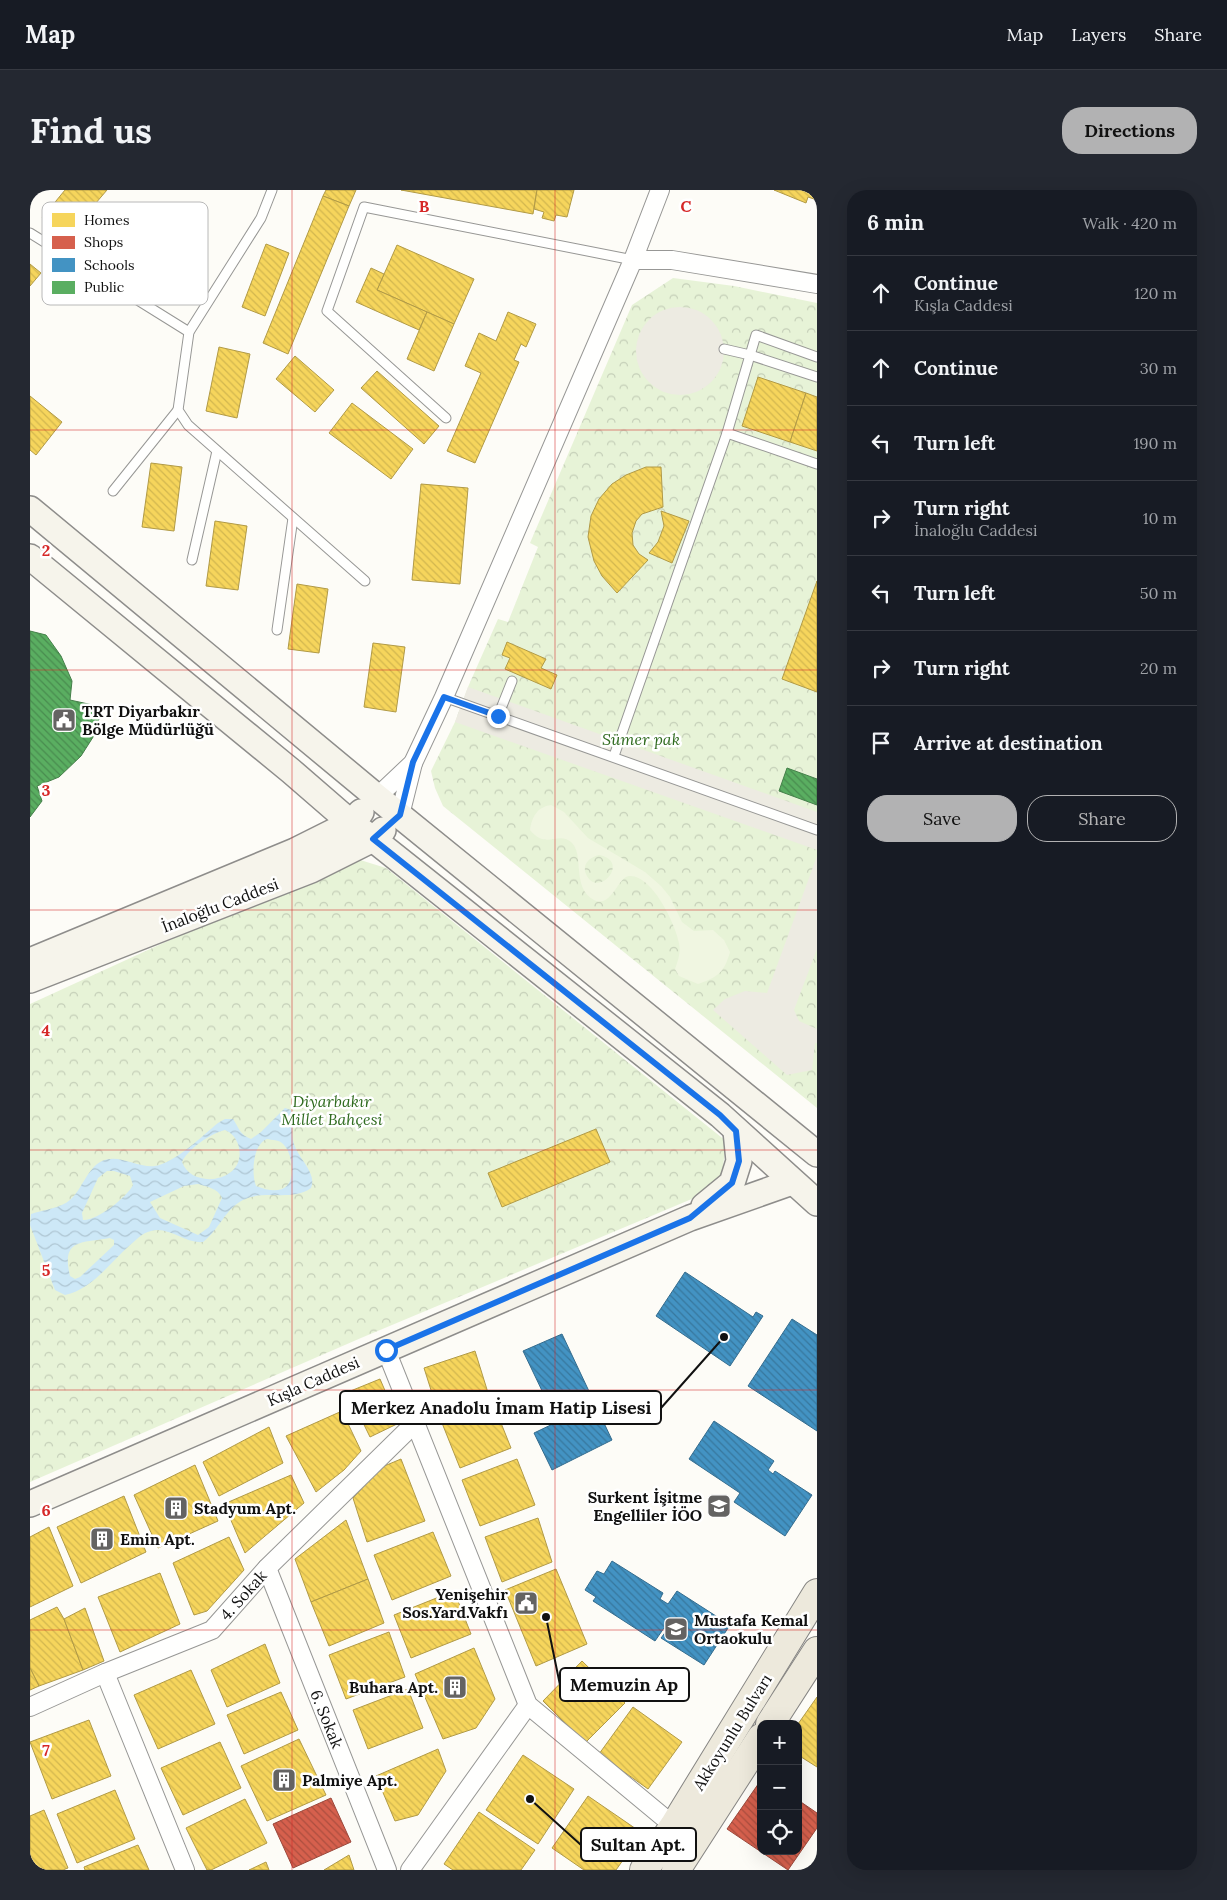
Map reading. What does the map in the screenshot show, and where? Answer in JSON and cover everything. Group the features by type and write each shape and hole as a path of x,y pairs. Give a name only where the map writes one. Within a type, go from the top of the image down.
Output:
{"main road":[{"path":"30,509 377,797 817,1154"},
{"path":"30,557 284,765 350,823 373,839 720,1115 817,1204"},
{"name":"İnaloğlu Caddesi","path":"30,965 295,852 350,823 377,797"},
{"name":"İnaloğlu Caddesi","path":"30,965 311,870 373,839 400,815"},
{"path":"690,1218 732,1183 739,1161 736,1131"},
{"name":"Kışla Caddesi","path":"30,1504 690,1218 792,1182"},
{"name":"Akkoyunlu Bulvarı","path":"644,1870 674,1826 817,1593"},
{"name":"Akkoyunlu Bulvarı","path":"773,1720 817,1651"},
{"name":"Akkoyunlu Bulvarı","path":"676,1870 757,1744"}],"street":[{"path":"400,815 413,762 444,697 633,260 660,190"},
{"path":"633,260 672,260 817,284"},
{"path":"377,797 413,762"},
{"path":"386,1350 528,1705 674,1826"},
{"name":"4. Sokak","path":"30,1707 105,1673 212,1630 267,1568 415,1423"},
{"name":"6. Sokak","path":"267,1568 387,1870"},
{"path":"105,1673 185,1870"},
{"path":"410,1870 528,1705"}],"lane":[{"path":"208,302 261,218 272,190"},
{"path":"446,418 327,311 364,207 633,260"},
{"path":"30,233 42,240"},
{"path":"146,305 189,332"},
{"path":"112,490 178,410 189,332 206,305"},
{"path":"614,756 727,433 756,336 817,356"},
{"path":"724,349 750,355 817,377"},
{"path":"178,410 188,425 365,581"},
{"path":"727,433 817,464"},
{"path":"192,560 217,451"},
{"path":"277,630 292,518"},
{"path":"498,716 512,681"},
{"path":"444,697 614,756 817,830"}],"green space":[{"name":"Sümer pak","path":"673,278 734,286 817,303 817,1108 443,806 435,788 431,771 455,722 498,619 508,622 538,547 530,543 632,305"},
{"path":"551,805 564,812 588,838 645,872 670,897 682,922 694,931 713,930 724,940 730,952 723,970 711,979 698,984 679,976 675,969 680,946 668,913 654,892 646,883 638,878 629,876 625,878 610,897 600,902 587,895 580,880 575,847 571,842 561,838 541,839 530,830 536,813","holes":["599,855 608,859 612,864 612,871 609,876 604,881 597,883 591,881 586,874 586,864 593,857"]},
{"name":"Diyarbakır Millet Bahçesi","path":"357,859 386,868 726,1141 722,1175 706,1193 361,1338 30,1482 30,1004 161,944"}],"shaded area":[{"path":"680,307 697,310 711,320 721,334 724,351 721,368 711,382 697,392 680,395 663,392 649,382 639,368 636,351 639,334 649,320 663,310"},
{"path":"468,687 817,812 817,850 455,722"},
{"path":"817,856 817,949 794,1010 799,1021 817,1029 817,1043 815,1043 812,1070 787,1075 713,1010 725,999 745,991 767,993"}],"water":[{"path":"285,1108 291,1110 294,1144 312,1178 311,1188 295,1194 260,1195 243,1200 232,1208 203,1242 196,1242 164,1231 148,1232 137,1239 100,1275 83,1288 65,1295 55,1290 30,1225 31,1214 66,1203 78,1191 92,1169 102,1161 115,1159 148,1166 163,1164 180,1155 225,1119 233,1119 242,1133 251,1139 261,1132","holes":["227,1131 238,1144 239,1157 236,1167 228,1174 218,1178 207,1179 197,1177 188,1171 182,1162 200,1142 219,1132","267,1139 279,1141 288,1151 292,1171 291,1178 284,1188 272,1190 256,1186 254,1180 254,1160 262,1142","107,1171 114,1171 130,1176 133,1185 125,1196 103,1213 83,1220 82,1213 98,1178","198,1184 215,1190 222,1198 209,1227 198,1235 160,1218 150,1202 184,1186","110,1238 114,1240 114,1245 80,1277 75,1279 70,1276 68,1255 71,1249 82,1242"]}],"building: Homes":[{"path":"65,190 107,190 97,202 55,202"},
{"path":"326,190 356,190 349,206 323,196"},
{"path":"401,190 537,190 533,214"},
{"path":"537,190 574,190 567,217 556,215 554,221 542,218 544,212 534,209"},
{"path":"774,190 817,190 817,200 808,197 806,203"},
{"path":"323,196 349,206 288,354 263,343"},
{"path":"266,244 289,253 265,316 242,307"},
{"path":"397,245 474,279 454,324 377,290"},
{"path":"30,264 41,273 30,286"},
{"path":"371,268 384,274 377,290 427,312 419,330 356,302"},
{"path":"427,312 454,324 434,371 407,359"},
{"path":"508,312 536,324 526,347 521,344 514,360 519,362 475,463 447,451 481,373 465,366 479,333 496,341"},
{"path":"219,347 250,354 237,418 206,411"},
{"path":"295,356 334,390 315,412 276,379"},
{"path":"377,371 439,426 424,444 361,388"},
{"path":"758,377 806,393 790,442 742,426"},
{"path":"806,393 817,397 817,451 790,442"},
{"path":"30,396 62,422 36,455 30,450"},
{"path":"352,403 413,449 391,479 329,433"},
{"path":"151,463 182,467 174,531 142,527"},
{"path":"646,467 661,467 663,507 642,514 636,521 632,533 633,545 639,554 648,560 617,593 602,576 594,561 588,537 591,516 599,499 612,484 626,475"},
{"path":"421,484 468,488 460,584 412,580"},
{"path":"661,511 689,521 672,563 649,553 658,542 664,526"},
{"path":"215,521 247,526 238,590 206,586"},
{"path":"817,581 817,692 782,679"},
{"path":"297,584 328,589 319,653 288,649"},
{"path":"507,642 546,659 541,668 557,675 551,689 505,669 510,658 502,655"},
{"path":"373,643 405,647 396,712 364,707"},
{"path":"596,1129 610,1162 502,1207 488,1173"},
{"path":"475,1351 489,1396 438,1412 424,1368"},
{"path":"380,1379 399,1423 370,1437 348,1392"},
{"path":"493,1403 511,1448 460,1468 442,1423"},
{"path":"342,1411 361,1451 344,1470 316,1492 286,1436"},
{"path":"269,1427 283,1463 219,1496 203,1462"},
{"path":"401,1459 425,1521 367,1542 353,1498 382,1467"},
{"path":"517,1459 535,1505 480,1526 462,1480"},
{"name":"Stadyum Apt.","path":"195,1465 218,1521 158,1548 134,1495"},
{"path":"291,1475 304,1503 245,1553 224,1504"},
{"name":"Emin Apt.","path":"124,1496 146,1552 81,1583 57,1527"},
{"path":"538,1518 552,1562 502,1582 485,1537"},
{"path":"346,1520 368,1579 311,1602 295,1559"},
{"path":"49,1527 73,1586 30,1607 30,1537"},
{"path":"433,1532 451,1576 392,1600 374,1555"},
{"path":"229,1537 244,1570 207,1611 194,1615 173,1563"},
{"path":"556,1569 587,1644 536,1666 505,1590"},
{"path":"160,1573 180,1624 120,1652 98,1597"},
{"path":"368,1579 384,1623 329,1646 311,1602"},
{"path":"454,1591 471,1634 411,1658 394,1615"},
{"path":"57,1607 64,1619 83,1670 39,1686 30,1668 30,1620"},
{"path":"85,1608 104,1661 83,1670 64,1619"},
{"path":"389,1632 405,1677 346,1699 329,1655"},
{"path":"265,1644 280,1683 227,1707 211,1670"},
{"name":"Buhara Apt.","path":"474,1648 495,1699 476,1728 443,1739 415,1674"},
{"path":"582,1661 625,1703 585,1743 543,1701"},
{"path":"30,1668 39,1686 30,1690"},
{"path":"191,1670 215,1724 158,1749 134,1695"},
{"path":"408,1689 423,1728 368,1749 353,1710"},
{"path":"281,1692 298,1730 244,1754 227,1715"},
{"path":"817,1697 817,1767 802,1758 801,1720"},
{"path":"633,1707 682,1742 648,1789 599,1754"},
{"path":"89,1720 111,1776 52,1799 30,1742"},
{"name":"Palmiye Apt.","path":"299,1739 326,1795 267,1821 241,1766"},
{"path":"220,1742 241,1788 183,1815 161,1768"},
{"path":"438,1749 446,1771 418,1815 395,1821 376,1776"},
{"path":"523,1755 574,1789 538,1844 486,1810"},
{"path":"115,1790 135,1839 77,1863 57,1814"},
{"path":"588,1796 642,1833 616,1870 584,1870 552,1848"},
{"path":"245,1799 267,1843 211,1870 207,1870 186,1828"},
{"path":"44,1810 68,1868 63,1870 30,1870 30,1816"},
{"path":"479,1812 535,1850 521,1870 453,1870 444,1864"},
{"path":"138,1845 149,1870 85,1870 84,1867"},
{"path":"349,1855 354,1870 324,1870"},
{"path":"266,1862 269,1870 249,1870"}],"building: Shops":[{"path":"757,1786 757,1849 727,1829"},
{"path":"331,1798 351,1842 293,1868 273,1824"},
{"path":"802,1803 817,1813 817,1828 802,1850"},
{"path":"766,1855 798,1855 788,1870"}],"building: Schools":[{"path":"685,1272 753,1317 756,1312 763,1316 730,1366 656,1316"},
{"path":"792,1319 817,1335 817,1431 748,1386"},
{"path":"562,1334 612,1440 552,1470 534,1433 557,1422 523,1351"},
{"path":"714,1421 774,1461 768,1470 773,1474 775,1471 812,1495 785,1536 734,1502 740,1493 689,1459"},
{"path":"612,1561 663,1593 660,1599 668,1604 677,1591 730,1625 704,1665 661,1638 667,1630 664,1628 655,1641 593,1601 596,1597 585,1590 597,1571 604,1574"}],"building: Public":[{"name":"TRT Diyarbakır Bölge Müdürlüğü","path":"30,631 46,635 61,656 72,681 70,700 102,707 95,734 81,756 59,777 37,786 42,801 30,817"},
{"path":"787,768 817,779 817,805 779,791"}],"place":[{"name":"TRT Diyarbakır Bölge Müdürlüğü","path":"64,720"},
{"name":"Merkez Anadolu İmam Hatip Lisesi","path":"724,1337"},
{"name":"Surkent İşitme Engelliler İÖO","path":"719,1506"},
{"name":"Stadyum Apt.","path":"176,1508"},
{"name":"Emin Apt.","path":"102,1539"},
{"name":"Yenişehir Sos.Yard.Vakfı","path":"526,1603"},
{"name":"Memuzin Ap","path":"546,1617"},
{"name":"Mustafa Kemal Ortaokulu","path":"676,1629"},
{"name":"Buhara Apt.","path":"455,1687"},
{"name":"Palmiye Apt.","path":"284,1780"},
{"name":"Sultan Apt.","path":"530,1799"}],"route":[{"path":"386,1350 690,1218 732,1183 739,1161 736,1131 720,1115 373,839 400,815 413,762 444,697 498,716"}]}
